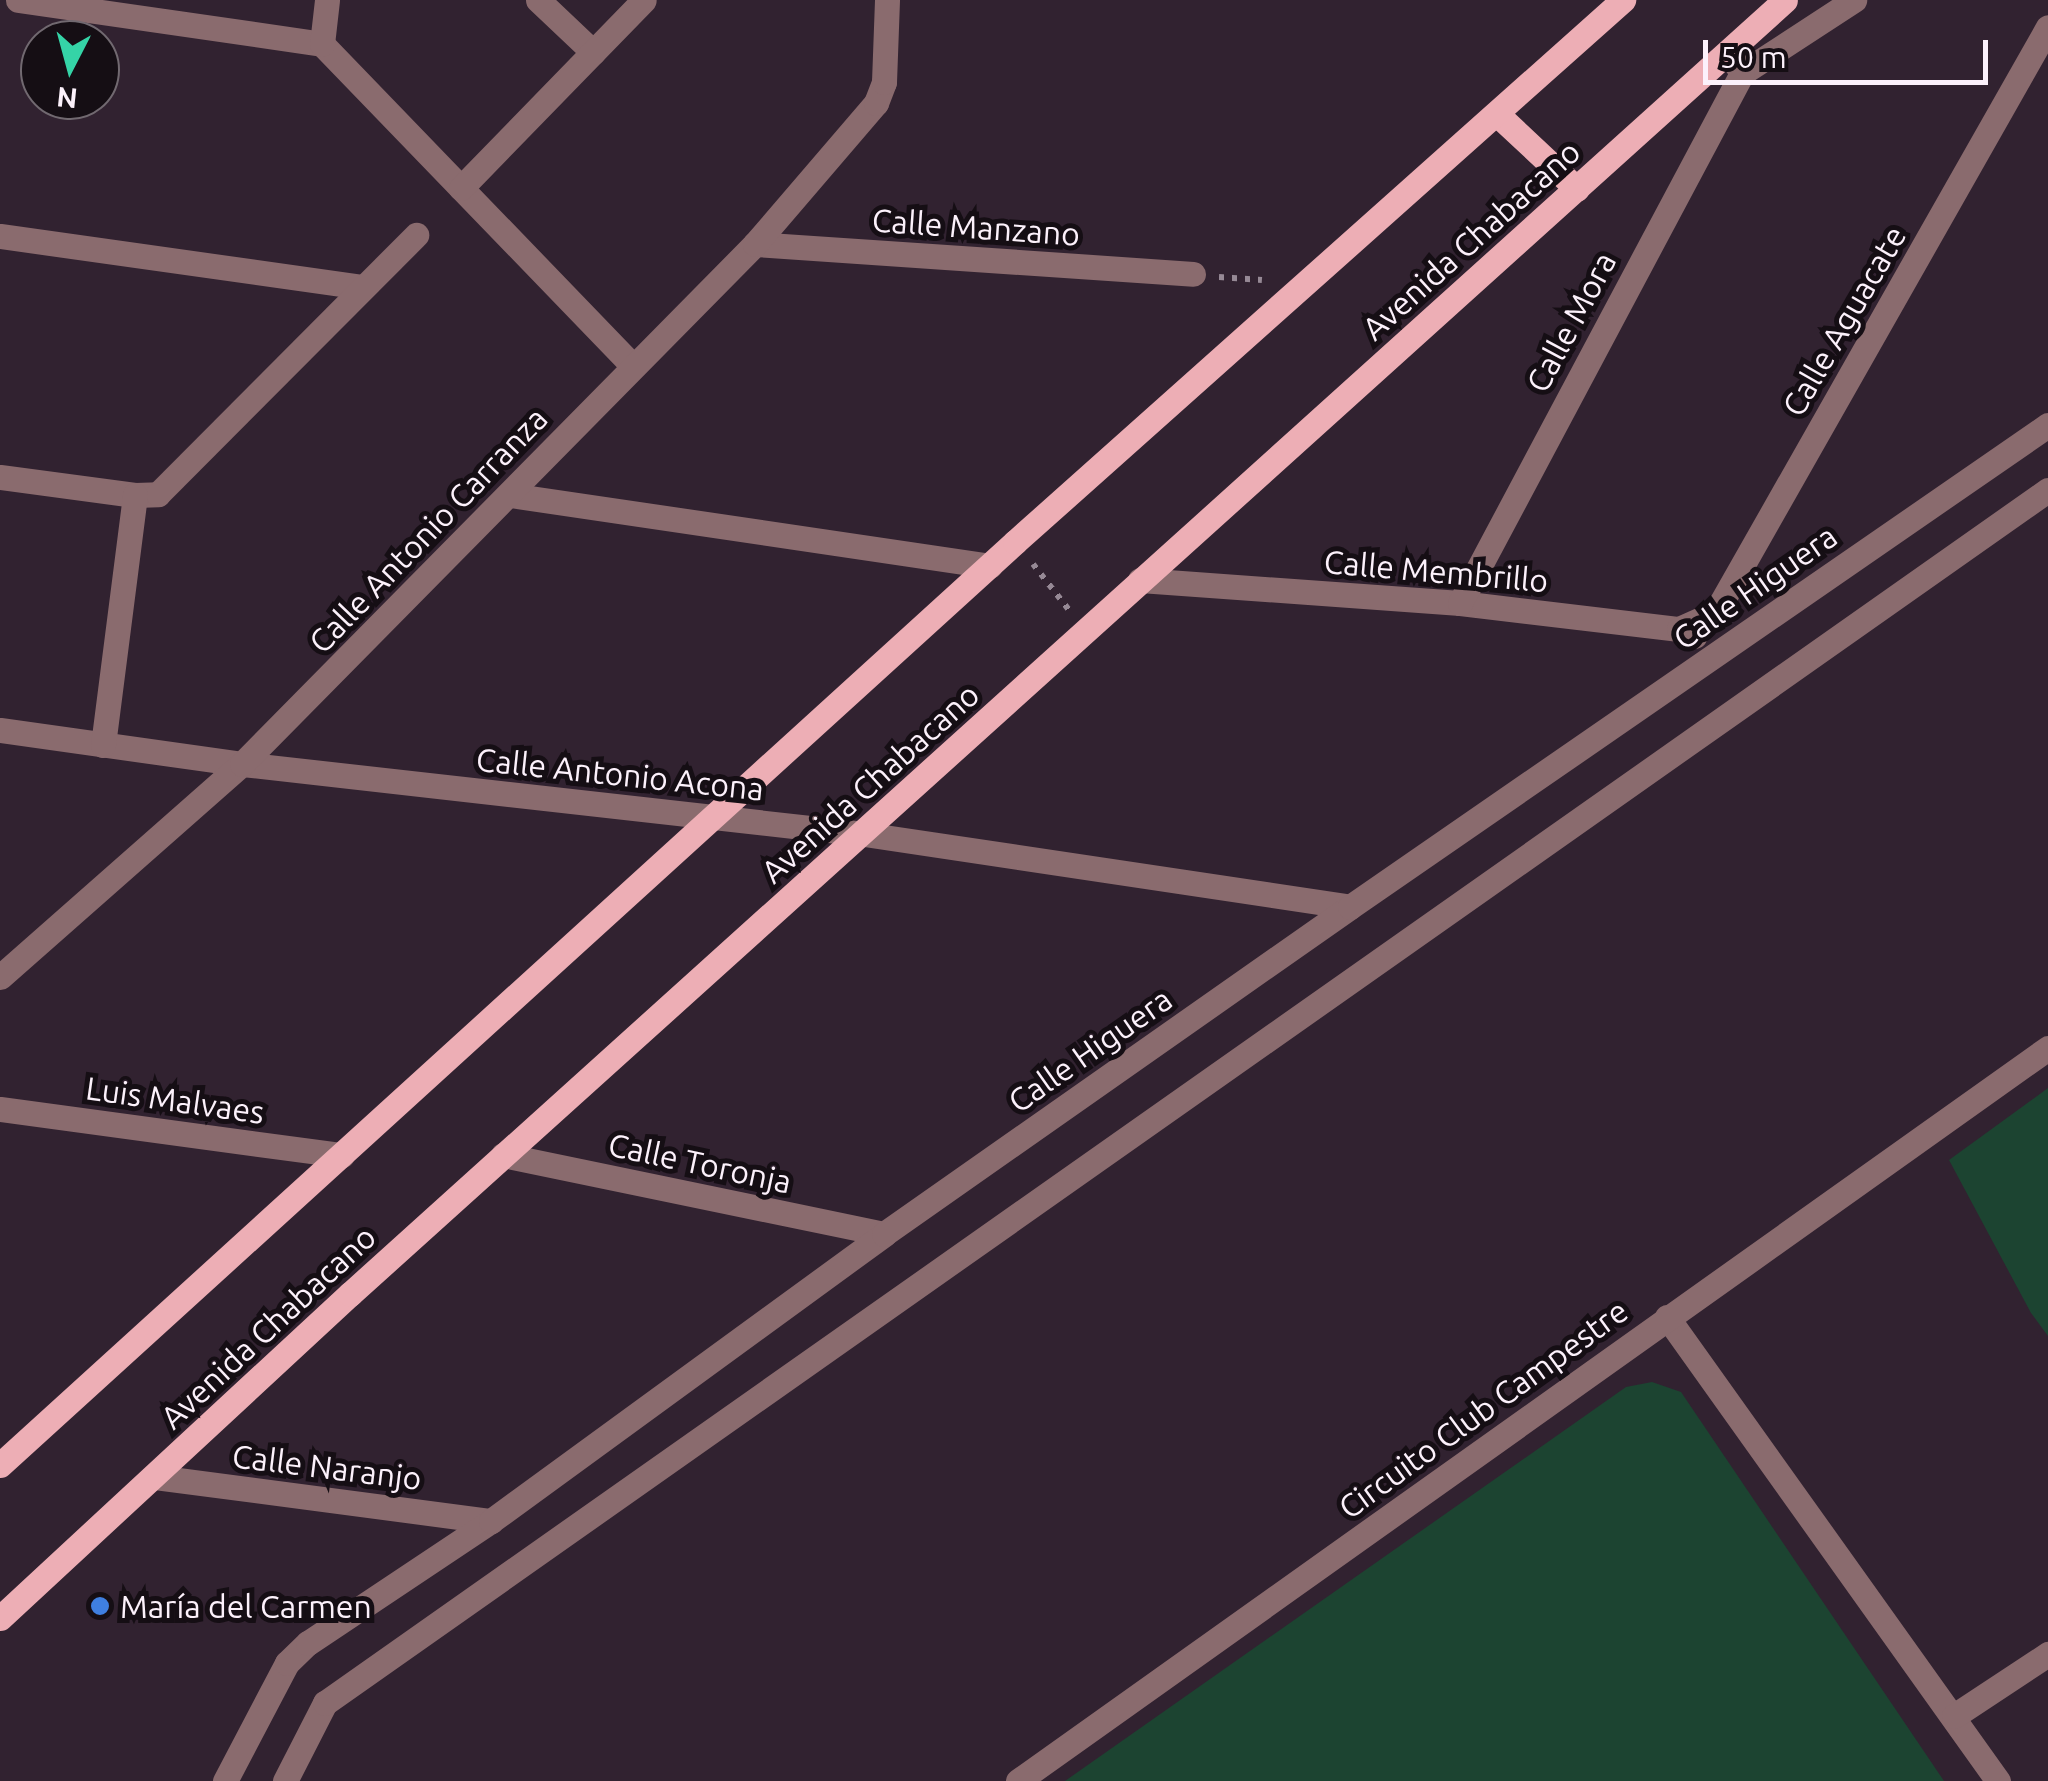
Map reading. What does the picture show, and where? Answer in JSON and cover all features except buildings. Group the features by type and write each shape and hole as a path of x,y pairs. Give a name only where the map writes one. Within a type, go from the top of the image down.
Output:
{"main road":[{"path":"3,1460 1016,542 1624,0"},
{"name":"Avenida Chabacano","path":"0,1618 503,1155 1576,189 1735,63 1786,0"},
{"path":"1498,115 1576,189"}],"street":[{"path":"18,0 83,4 322,44 632,365"},
{"path":"322,44 327,0"},
{"path":"538,0 594,52"},
{"path":"461,188 644,0"},
{"name":"Calle Antonio Carranza","path":"0,978 242,764 510,495 632,365 756,244 876,102 884,82 887,0"},
{"path":"1735,63 1854,0"},
{"name":"Calle Aguacate","path":"1679,629 1704,618 1721,603 2048,27"},
{"name":"Calle Mora","path":"1460,603 1735,63"},
{"path":"0,476 135,495 150,496 166,488 416,235"},
{"path":"0,236 361,287"},
{"name":"Calle Manzano","path":"756,244 1193,274"},
{"name":"Calle Higuera","path":"225,1781 286,1663 308,1643 491,1521 884,1234 1350,907 2048,425"},
{"path":"285,1781 325,1702 2048,490"},
{"path":"103,745 135,495"},
{"path":"510,495 990,566"},
{"name":"Calle Membrillo","path":"1140,580 1460,603 1679,629 1722,648"},
{"name":"Calle Antonio Acona","path":"0,730 242,764 864,834 1350,907"},
{"path":"1667,1317 2048,1048"},
{"name":"Luis Malvaes","path":"0,1109 342,1155"},
{"name":"Calle Toronja","path":"503,1155 884,1234"},
{"name":"Circuito Club Campestre","path":"1018,1781 1667,1317 1998,1781"},
{"name":"Calle Naranjo","path":"156,1477 491,1521"},
{"path":"1954,1716 2048,1654"}],"path":[{"path":"1193,274 1305,284"},
{"path":"1016,542 1085,630"}],"green space":[{"path":"2048,1088 2048,1336 2031,1313 1949,1160"},
{"path":"1652,1382 1681,1392 1944,1781 1065,1781 1626,1387"}],"place":[{"name":"María del Carmen","path":"100,1606"}]}
